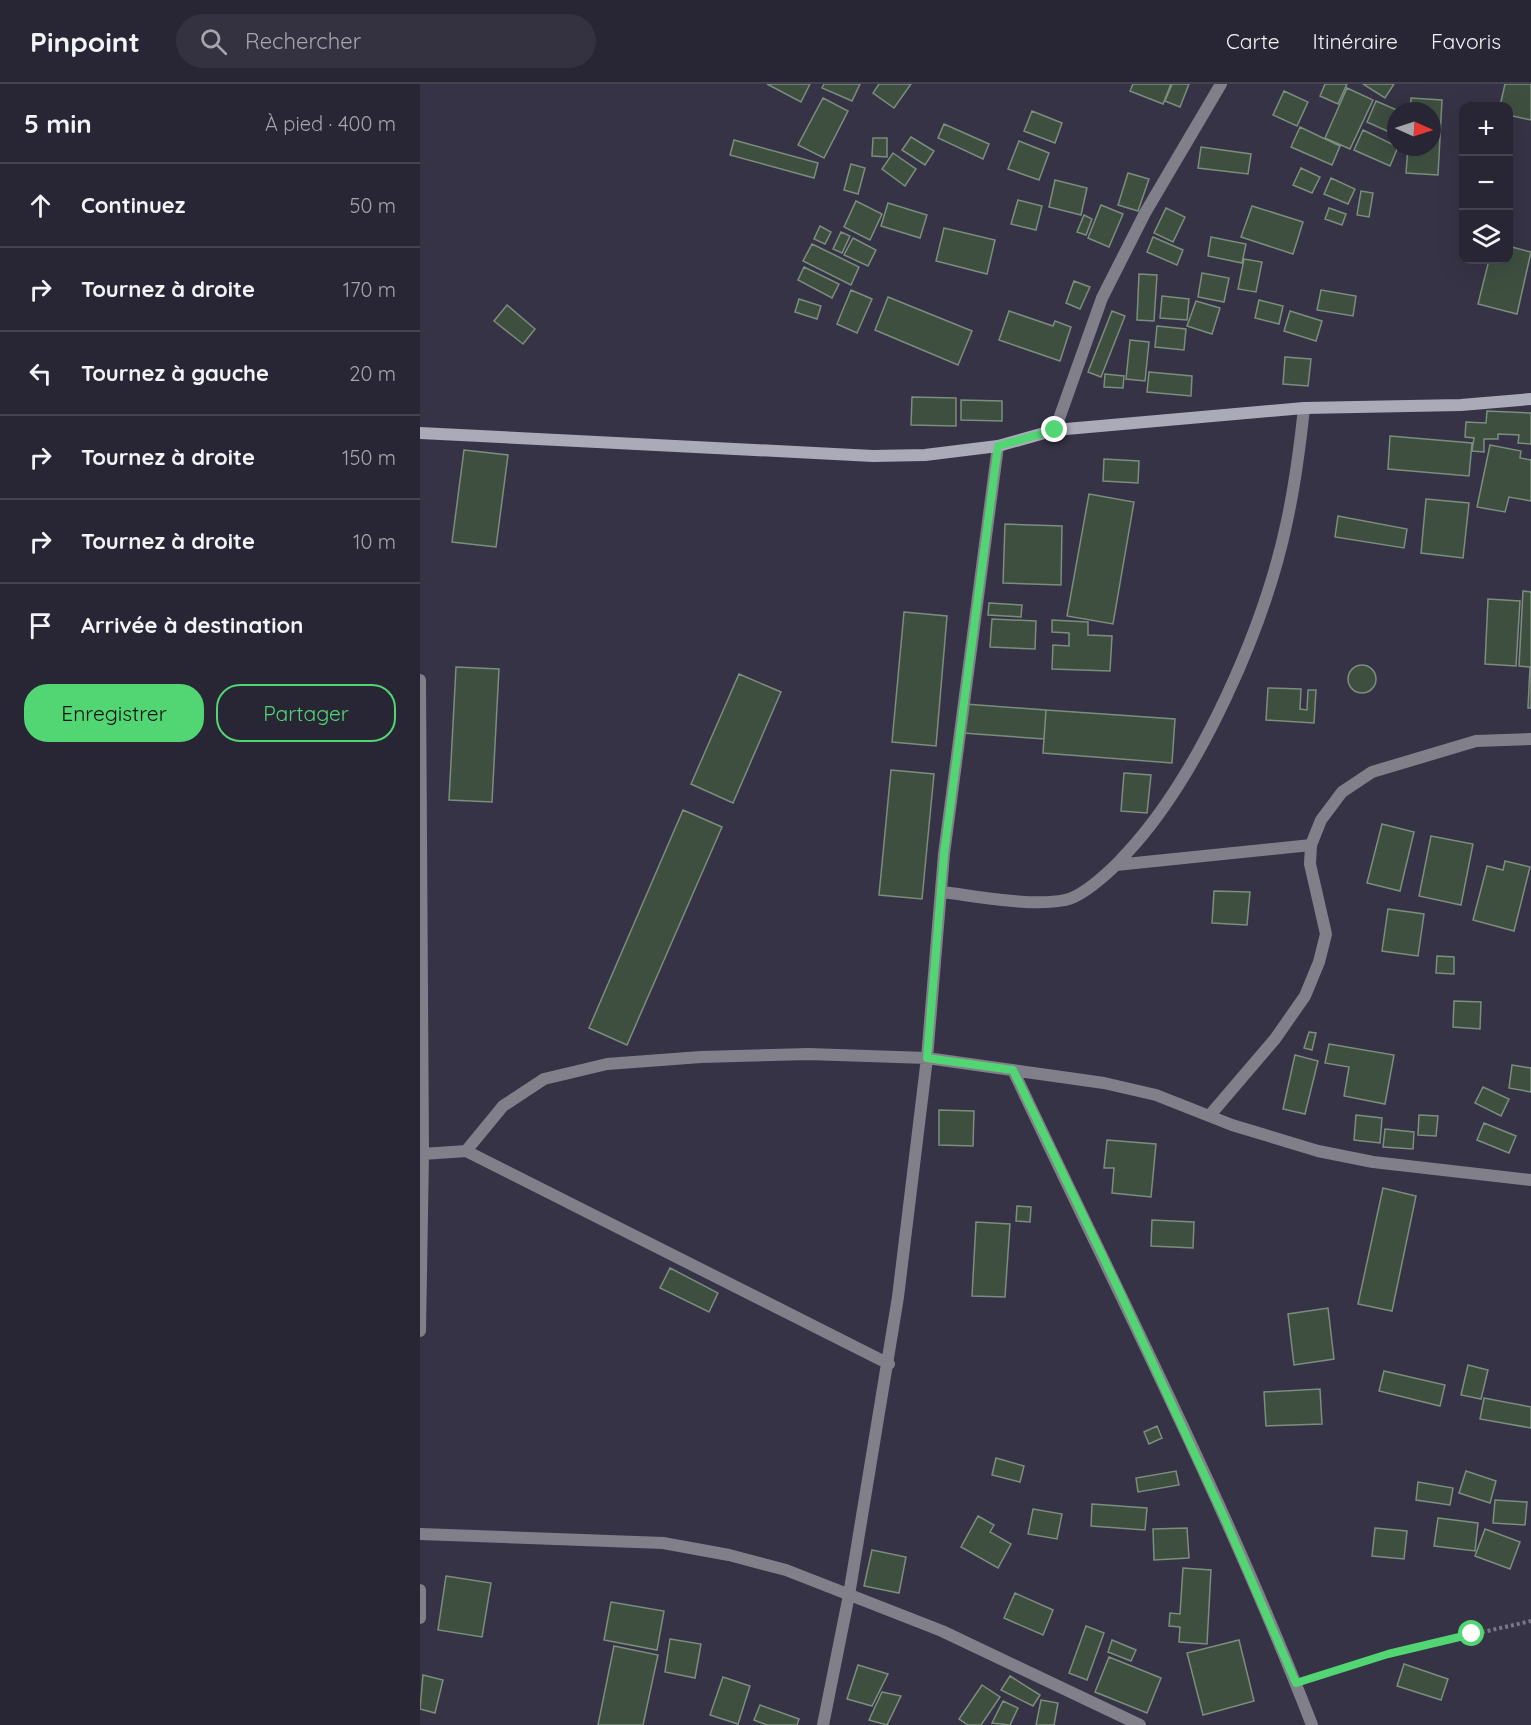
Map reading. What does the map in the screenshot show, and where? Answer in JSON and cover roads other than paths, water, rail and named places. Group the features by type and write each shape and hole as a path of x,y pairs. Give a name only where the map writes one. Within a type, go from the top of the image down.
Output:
{"main road":[{"path":"420,433 873,456 925,455 998,446 1055,430 1304,408 1461,405 1531,399"}],"street":[{"path":"1055,430 1102,298 1145,213 1221,84"},
{"path":"942,892 1026,901 1066,900 1116,865 1153,826 1209,732 1251,637 1287,523 1304,408"},
{"path":"823,1725 849,1595 888,1364 927,1058 944,854 998,446"},
{"path":"420,680 423,1154 420,1331"},
{"path":"1210,1115 1275,1039 1305,996 1319,962 1326,934 1310,864 1311,845 1321,820 1342,792 1372,772 1476,741 1531,739"},
{"path":"1116,865 1311,845"},
{"path":"466,1151 502,1107 544,1079 607,1064 701,1057 808,1054 927,1058 1104,1083 1156,1095 1318,1151 1373,1162 1531,1180"},
{"path":"1013,1070 1214,1496 1296,1683 1312,1725"},
{"path":"423,1154 466,1151 888,1364"},
{"path":"420,1534 663,1543 729,1554 786,1570 942,1631 1140,1725"},
{"path":"420,1590 420,1618"}]}
